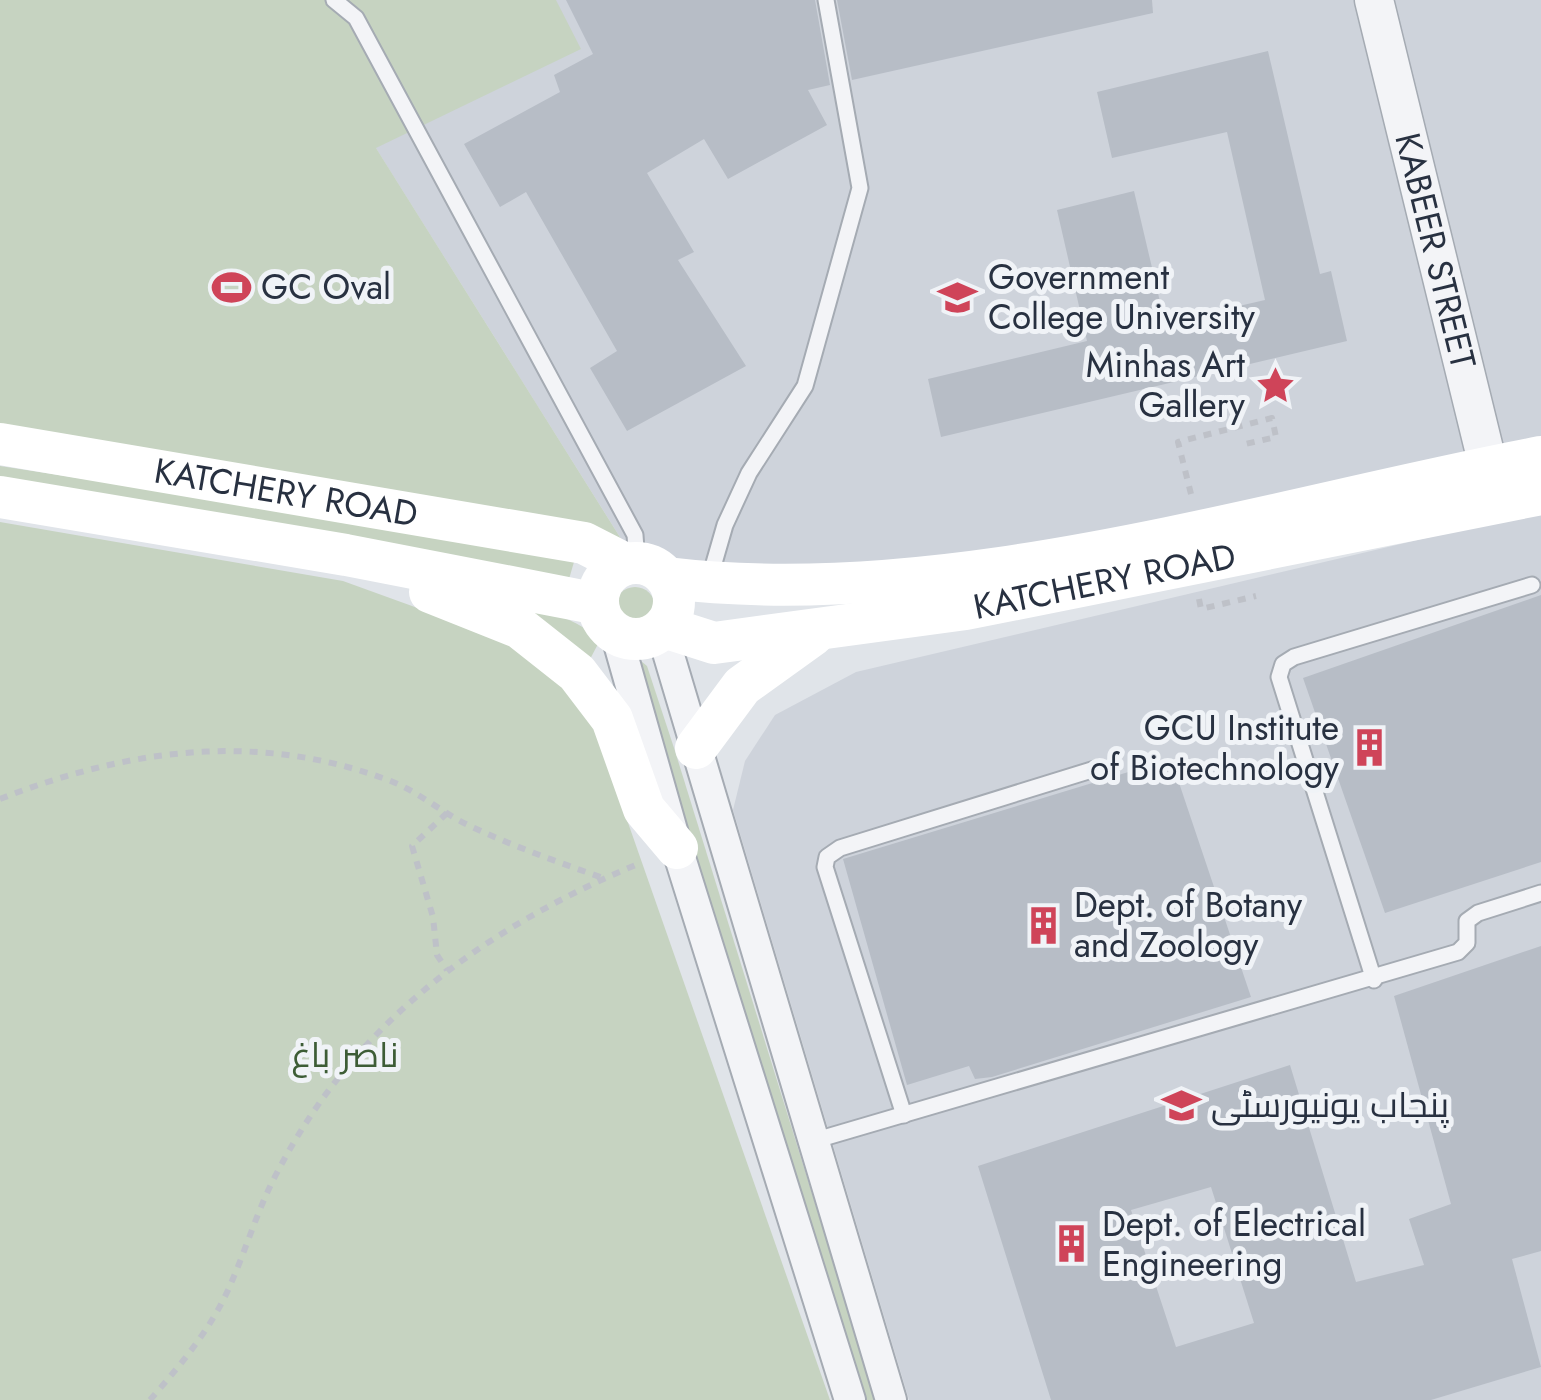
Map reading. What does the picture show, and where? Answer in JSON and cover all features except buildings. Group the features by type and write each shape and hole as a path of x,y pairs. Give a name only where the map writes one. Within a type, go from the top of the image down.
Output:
{"main road":[{"name":"KATCHERY ROAD","path":"0,444 584,543 659,572"},
{"path":"659,572 674,598 662,628 640,639 607,619 602,583 659,572 964,572 1200,529 1492,485 1541,457"},
{"name":"KATCHERY ROAD","path":"662,628 714,643 966,609 1492,485 1541,494"},
{"name":"KATCHERY ROAD","path":"0,496 346,555 607,619"},
{"path":"346,555 415,587 499,616 560,656 612,719 644,809 677,848"},
{"path":"696,748 742,686 822,630"}],"street":[{"name":"KABEER STREET","path":"1374,0 1492,485"},
{"path":"607,619 850,1400"},
{"path":"662,628 891,1400"}],"lane":[{"path":"334,0 356,18 635,535 659,572 726,525 749,472 805,386 860,188 826,0"},
{"path":"1374,980 1279,677 1283,664 1294,657 1532,585"},
{"path":"904,1115 825,867 826,857 840,848 1098,768"},
{"path":"813,1141 1374,980 1458,952 1466,943 1468,921 1478,913 1541,893"}],"path":[{"path":"1200,529 1178,442 1272,418 1276,437 1241,445"},
{"path":"1201,610 1258,596"},
{"path":"0,800 69,772 191,750 284,751 390,781 446,813 604,878"},
{"path":"446,813 423,830 412,846 433,917 438,955 447,970"},
{"path":"150,1400 199,1343 232,1282 254,1218 312,1111 356,1050 447,970 604,878 677,848"}],"shaded area":[{"name":"Government College University","path":"283,0 1541,0 1541,449 981,560 692,571 623,542"},
{"name":"پنجاب یونیورسٹی","path":"1541,511 1541,1400 909,1400 733,810 745,761 775,715 856,672"}],"green space":[{"name":"GC Oval","path":"0,0 556,0 581,49 376,148 623,542 0,425"},
{"path":"0,466 560,552 574,562 569,579 0,483"},
{"name":"ناصر باغ","path":"0,522 343,581 553,657 583,694 830,1400 0,1400"},
{"path":"450,586 555,614 590,633 598,644 588,663"},
{"path":"635,587 649,593 655,607 649,621 635,627 621,621 615,607 621,593"},
{"path":"641,661 647,666 675,751 876,1400 861,1400 635,663"}],"place":[{"name":"GC Oval","path":"231,287"},
{"name":"Government College University","path":"958,297"},
{"name":"Minhas Art Gallery","path":"1275,385"},
{"name":"GCU Institute of Biotechnology","path":"1369,748"},
{"name":"Dept. of Botany and Zoology","path":"1044,925"},
{"name":"پنجاب یونیورسٹی","path":"1181,1105"},
{"name":"Dept. of Electrical Engineering","path":"1072,1244"}]}
